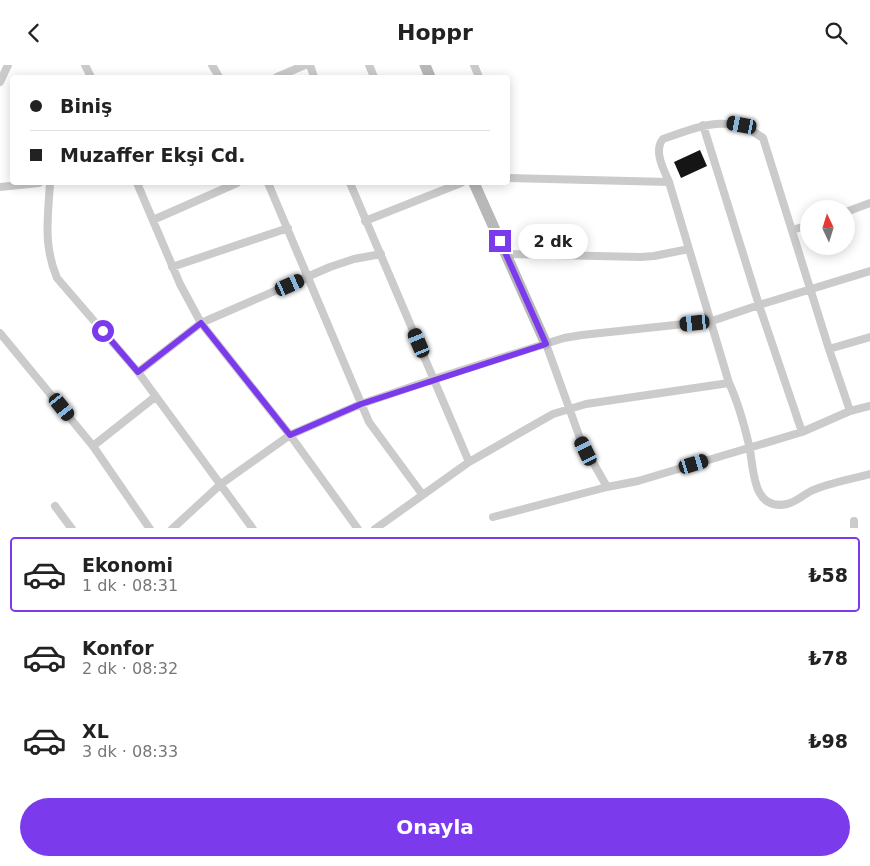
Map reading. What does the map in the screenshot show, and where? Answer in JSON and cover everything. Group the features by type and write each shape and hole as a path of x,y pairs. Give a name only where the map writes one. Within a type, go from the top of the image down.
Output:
{"street":[{"path":"0,82 8,65"},
{"path":"282,75 305,65"},
{"path":"850,411 763,137 754,130 728,122 703,125 663,139 658,150 712,321 729,383 734,392 749,447 755,484 762,495 771,503 786,504 798,500 812,491 870,474"},
{"path":"703,125 759,305 802,432"},
{"path":"510,178 669,182"},
{"path":"0,187 20,185"},
{"path":"50,185 47,244 51,263 57,278 138,372 252,528"},
{"path":"138,185 172,267 201,323 290,435 357,528"},
{"path":"153,220 232,185"},
{"path":"269,185 369,422 422,494"},
{"path":"351,185 469,462"},
{"path":"365,221 456,185"},
{"path":"475,185 546,344 581,441 607,487"},
{"path":"855,208 870,203"},
{"path":"172,267 288,228"},
{"path":"792,230 800,228"},
{"path":"506,254 641,257 689,249"},
{"path":"138,372 201,323 342,263 381,254"},
{"path":"173,528 221,484 290,435 361,404 546,344 582,335 712,321 870,271"},
{"path":"0,333 93,446 149,528"},
{"path":"829,349 870,337"},
{"path":"376,528 469,462 545,419 570,408 729,383"},
{"path":"93,446 155,397"},
{"path":"493,517 607,487 638,481 802,432 850,411 870,406"},
{"path":"55,506 71,528"}],"building":[{"path":"700,150 707,166 681,178 674,162"}],"route":[{"path":"103,331 138,372 201,323 290,435 361,404 546,344 500,241"}]}
